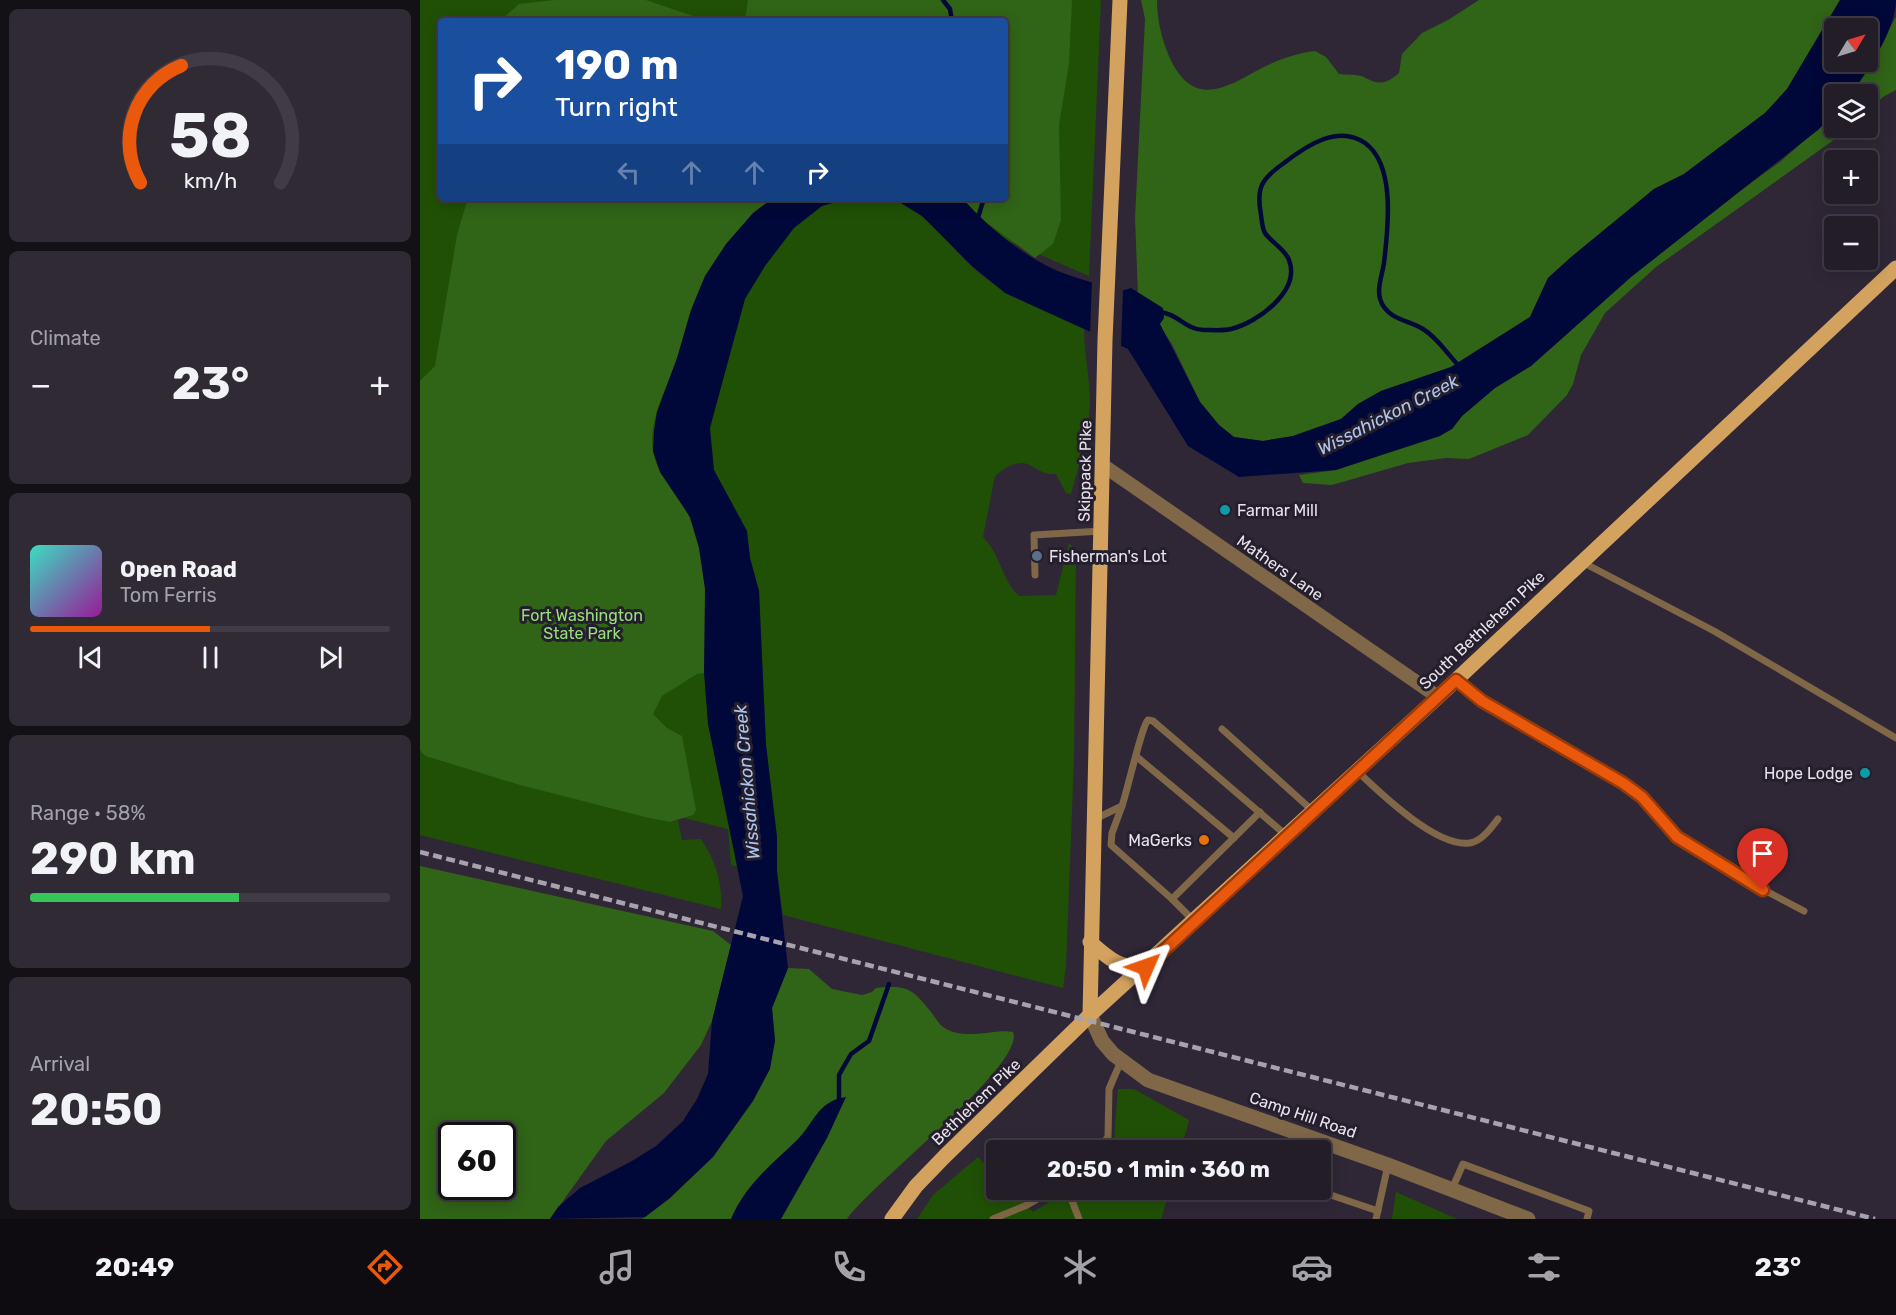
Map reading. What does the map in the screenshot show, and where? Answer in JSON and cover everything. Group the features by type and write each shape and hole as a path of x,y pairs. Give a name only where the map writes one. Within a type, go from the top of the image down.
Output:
{"main road":[{"name":"Skippack Pike","path":"1090,1015 1105,340 1120,0"},
{"name":"South Bethlehem Pike","path":"1090,1015 1146,967 1314,812 1896,268"},
{"path":"1090,942 1121,966 1146,967"},
{"name":"Bethlehem Pike","path":"892,1219 916,1186 945,1156 1090,1015"}],"street":[{"name":"Mathers Lane","path":"1104,466 1438,697"},
{"name":"Camp Hill Road","path":"1090,1015 1102,1041 1121,1061 1148,1080 1388,1165 1528,1219"}],"lane":[{"path":"1035,575 1034,535 1102,531"},
{"path":"1582,562 1714,631 1896,738"},
{"path":"1456,680 1482,701 1623,783 1642,797 1677,837 1743,879 1804,911"},
{"path":"1195,922 1111,845 1112,833 1137,757 1143,724 1148,720 1153,721 1287,836"},
{"path":"1222,729 1314,812"},
{"path":"1137,757 1234,838"},
{"path":"1358,771 1421,825 1448,838 1468,843 1479,839 1498,819"},
{"path":"1094,820 1122,806"},
{"path":"1172,899 1260,812"},
{"path":"1106,1140 1108,1137 1109,1089 1121,1061"},
{"path":"1452,1189 1463,1164 1589,1211 1587,1219"},
{"path":"1331,1196 1377,1215 1388,1165"},
{"path":"993,1219 1036,1200"},
{"path":"1072,1200 1079,1219"}],"green space":[{"path":"420,0 1101,0 1089,276 933,208 915,211 983,277 1025,302 1084,328 1090,403 1088,426 1071,494 1066,493 1056,474 1040,471 1023,463 1007,468 995,476 983,537 994,551 1008,582 1019,596 1056,595 1069,543 1076,550 1074,759 1066,966 1063,988 783,915 766,745 759,591 750,558 747,531 767,874 731,865 728,829 423,753 425,756 516,783 670,822 678,820 682,840 701,839 710,855 719,881 721,909 420,835"},
{"path":"555,0 646,0 702,18 503,18 519,4"},
{"path":"748,0 1072,0 1069,63 1059,125 1061,220 1053,244 1035,258 979,217 965,201 1008,201 1008,18 745,18"},
{"path":"1141,0 1157,0 1158,18 1168,55 1186,82 1196,88 1207,90 1229,85 1281,60 1315,51 1326,57 1339,74 1386,82 1399,73 1402,54 1422,33 1479,0 1840,0 1829,18 1824,18 1824,27 1787,89 1765,113 1684,174 1654,189 1570,258 1548,278 1530,317 1451,367 1381,391 1358,404 1341,419 1293,436 1263,441 1234,437 1219,425 1200,402 1172,344 1138,295 1135,218 1145,19"},
{"path":"1896,17 1896,90 1878,102 1878,84 1857,84 1864,72 1878,72 1878,48"},
{"path":"1824,123 1824,138 1837,138 1656,267 1605,313 1581,355 1573,384 1567,395 1528,435 1469,459 1446,458 1408,463 1332,485 1303,483 1299,475 1336,470 1452,429 1462,416 1495,388 1531,366 1631,277 1734,195 1780,162"},
{"name":"Fort Washington State Park","path":"467,201 769,201 735,234 705,279 691,311 653,427 655,461 690,519 704,575 707,634 704,673 697,674 662,696 653,714 667,728 682,736 696,810 693,815 670,822 645,817 520,785 425,756 420,750 420,381 435,366 457,235"},
{"path":"420,866 713,931 731,945 712,1021 701,1045 664,1093 606,1141 550,1219 420,1219"},
{"path":"788,968 809,969 832,989 862,995 876,988 895,987 908,990 919,998 943,1027 961,1034 1013,1032 1011,1048 996,1070 972,1096 847,1219 642,1219 670,1198 775,1041 772,1008"},
{"path":"1118,1089 1134,1089 1189,1120 1184,1140 1114,1140"},
{"path":"978,1157 986,1165 986,1200 1020,1200 1033,1212 1053,1200 1167,1200 1161,1219 917,1219 933,1195"},
{"path":"1396,1192 1457,1219 1392,1219"}],"water":[{"path":"1840,0 1896,0 1895,11 1878,52 1878,18 1829,18"},
{"name":"Wissahickon Creek","path":"1824,27 1824,72 1866,72 1858,84 1824,84 1824,124 1818,130 1631,277 1531,366 1495,388 1462,416 1452,429 1440,436 1336,470 1239,477 1188,446 1128,349 1005,293 972,266 922,216 895,201 965,201 996,231 1022,251 1049,267 1121,291 1131,288 1163,308 1164,318 1160,324 1200,402 1219,425 1234,437 1263,441 1293,436 1341,419 1358,404 1381,391 1451,367 1530,317 1548,278 1654,189 1684,174 1765,113 1787,89"},
{"name":"Wissahickon Creek","path":"769,201 840,201 822,206 794,228 765,266 745,299 710,428 714,470 747,531 750,558 759,591 766,745 777,837 777,871 788,968 772,1008 775,1041 770,1069 753,1101 713,1157 670,1198 645,1217 550,1219 558,1207 580,1188 656,1146 683,1121 697,1099 708,1074 712,1021 743,896 708,724 704,673 705,589 699,548 690,517 660,472 653,451 654,430 657,412 677,358 691,310 705,276 726,244 753,213"},
{"path":"846,1097 827,1138 781,1219 731,1219 751,1186 796,1141 822,1108 836,1099"}],"pier":[{"path":"1092,279 1123,290 1121,346 1090,335"}],"waterway":[{"path":"943,0 950,9 952,18"},
{"name":"Wissahickon Creek","path":"1159,312 1204,330 1231,329 1264,313 1283,294 1289,283 1291,272 1287,256 1263,229 1259,198 1265,179 1312,144 1333,136 1355,138 1365,143 1375,153 1382,166 1386,182 1388,216 1380,285 1381,302 1392,315 1428,333 1461,368"},
{"path":"977,221 983,201"},
{"path":"839,1100 839,1075 851,1054 869,1041 889,984"}],"railway":[{"path":"420,852 1875,1219"}],"place":[{"name":"Farmar Mill","path":"1225,510"},
{"name":"Fisherman's Lot","path":"1037,556"},
{"name":"Hope Lodge","path":"1865,773"},
{"name":"MaGerks","path":"1204,840"}],"route":[{"path":"1146,967 1456,680 1482,701 1623,783 1642,797 1669,825 1677,837 1763,890"}]}
